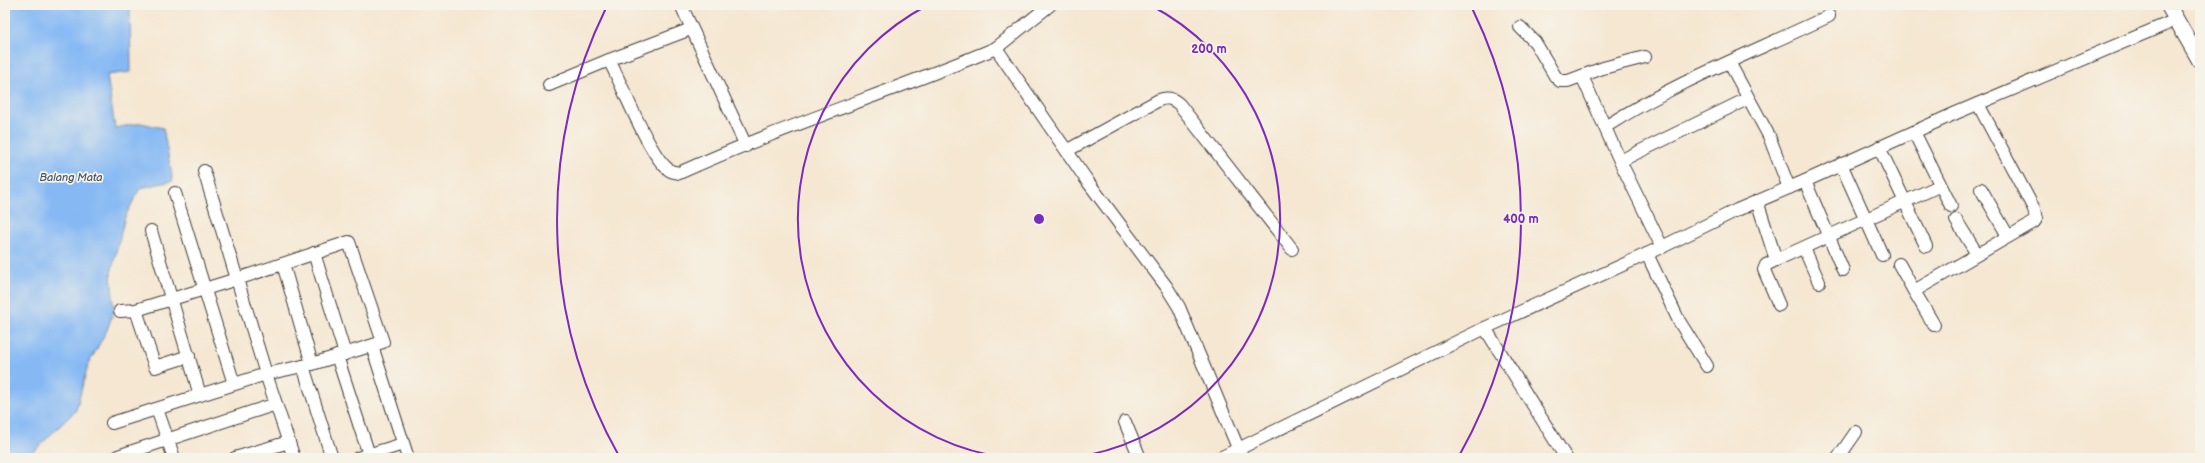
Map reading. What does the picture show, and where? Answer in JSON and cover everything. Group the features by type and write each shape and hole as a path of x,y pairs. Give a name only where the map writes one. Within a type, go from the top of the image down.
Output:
{"main road":[{"path":"2168,5 2200,61"}],"street":[{"path":"681,5 746,146"},
{"path":"609,60 648,141 668,170 679,173 939,72 996,48 1050,5"},
{"path":"1605,127 1676,86 1829,16"},
{"path":"1220,458 1485,328 1662,247 1757,201 1978,104 2176,20"},
{"path":"1520,27 1540,49 1558,80 1568,81 1603,68 1645,57"},
{"path":"549,85 691,28"},
{"path":"996,48 1068,150 1101,201 1153,268 1179,306 1238,448"},
{"path":"1730,62 1747,99 1768,136 1789,188"},
{"path":"1582,76 1620,161 1662,247"},
{"path":"1068,150 1159,100 1166,97 1171,99 1183,108 1292,249"},
{"path":"1620,161 1747,99"},
{"path":"1914,291 2034,222 2036,214 1978,104"},
{"path":"1914,132 1939,186 1951,206"},
{"path":"1879,147 1926,246"},
{"path":"1841,164 1882,254"},
{"path":"204,170 266,374 294,458"},
{"path":"1805,181 1843,270"},
{"path":"1779,306 1764,270 1766,265 1939,186"},
{"path":"1981,189 2008,236"},
{"path":"175,193 234,384"},
{"path":"1757,201 1776,260"},
{"path":"1956,220 1977,254"},
{"path":"151,231 200,395"},
{"path":"112,423 266,374 307,365 383,342 349,242 237,280 204,288 136,310 120,311"},
{"path":"1804,248 1819,282"},
{"path":"314,253 366,457 403,444"},
{"path":"1647,254 1679,321 1707,366"},
{"path":"283,264 307,365 332,458"},
{"path":"1898,264 1934,325"},
{"path":"136,310 155,367 189,356"},
{"path":"1485,328 1566,458"},
{"path":"372,346 408,458"},
{"path":"118,456 276,404"},
{"path":"157,409 174,458"},
{"path":"1125,422 1140,458"},
{"path":"1838,458 1856,432"},
{"path":"235,458 289,442"}],"water":[{"name":"Balang Mata","path":"5,5 130,5 131,72 107,75 115,128 141,123 163,128 173,181 140,188 125,217 111,273 114,310 107,330 88,365 76,410 27,458 5,458"}]}
